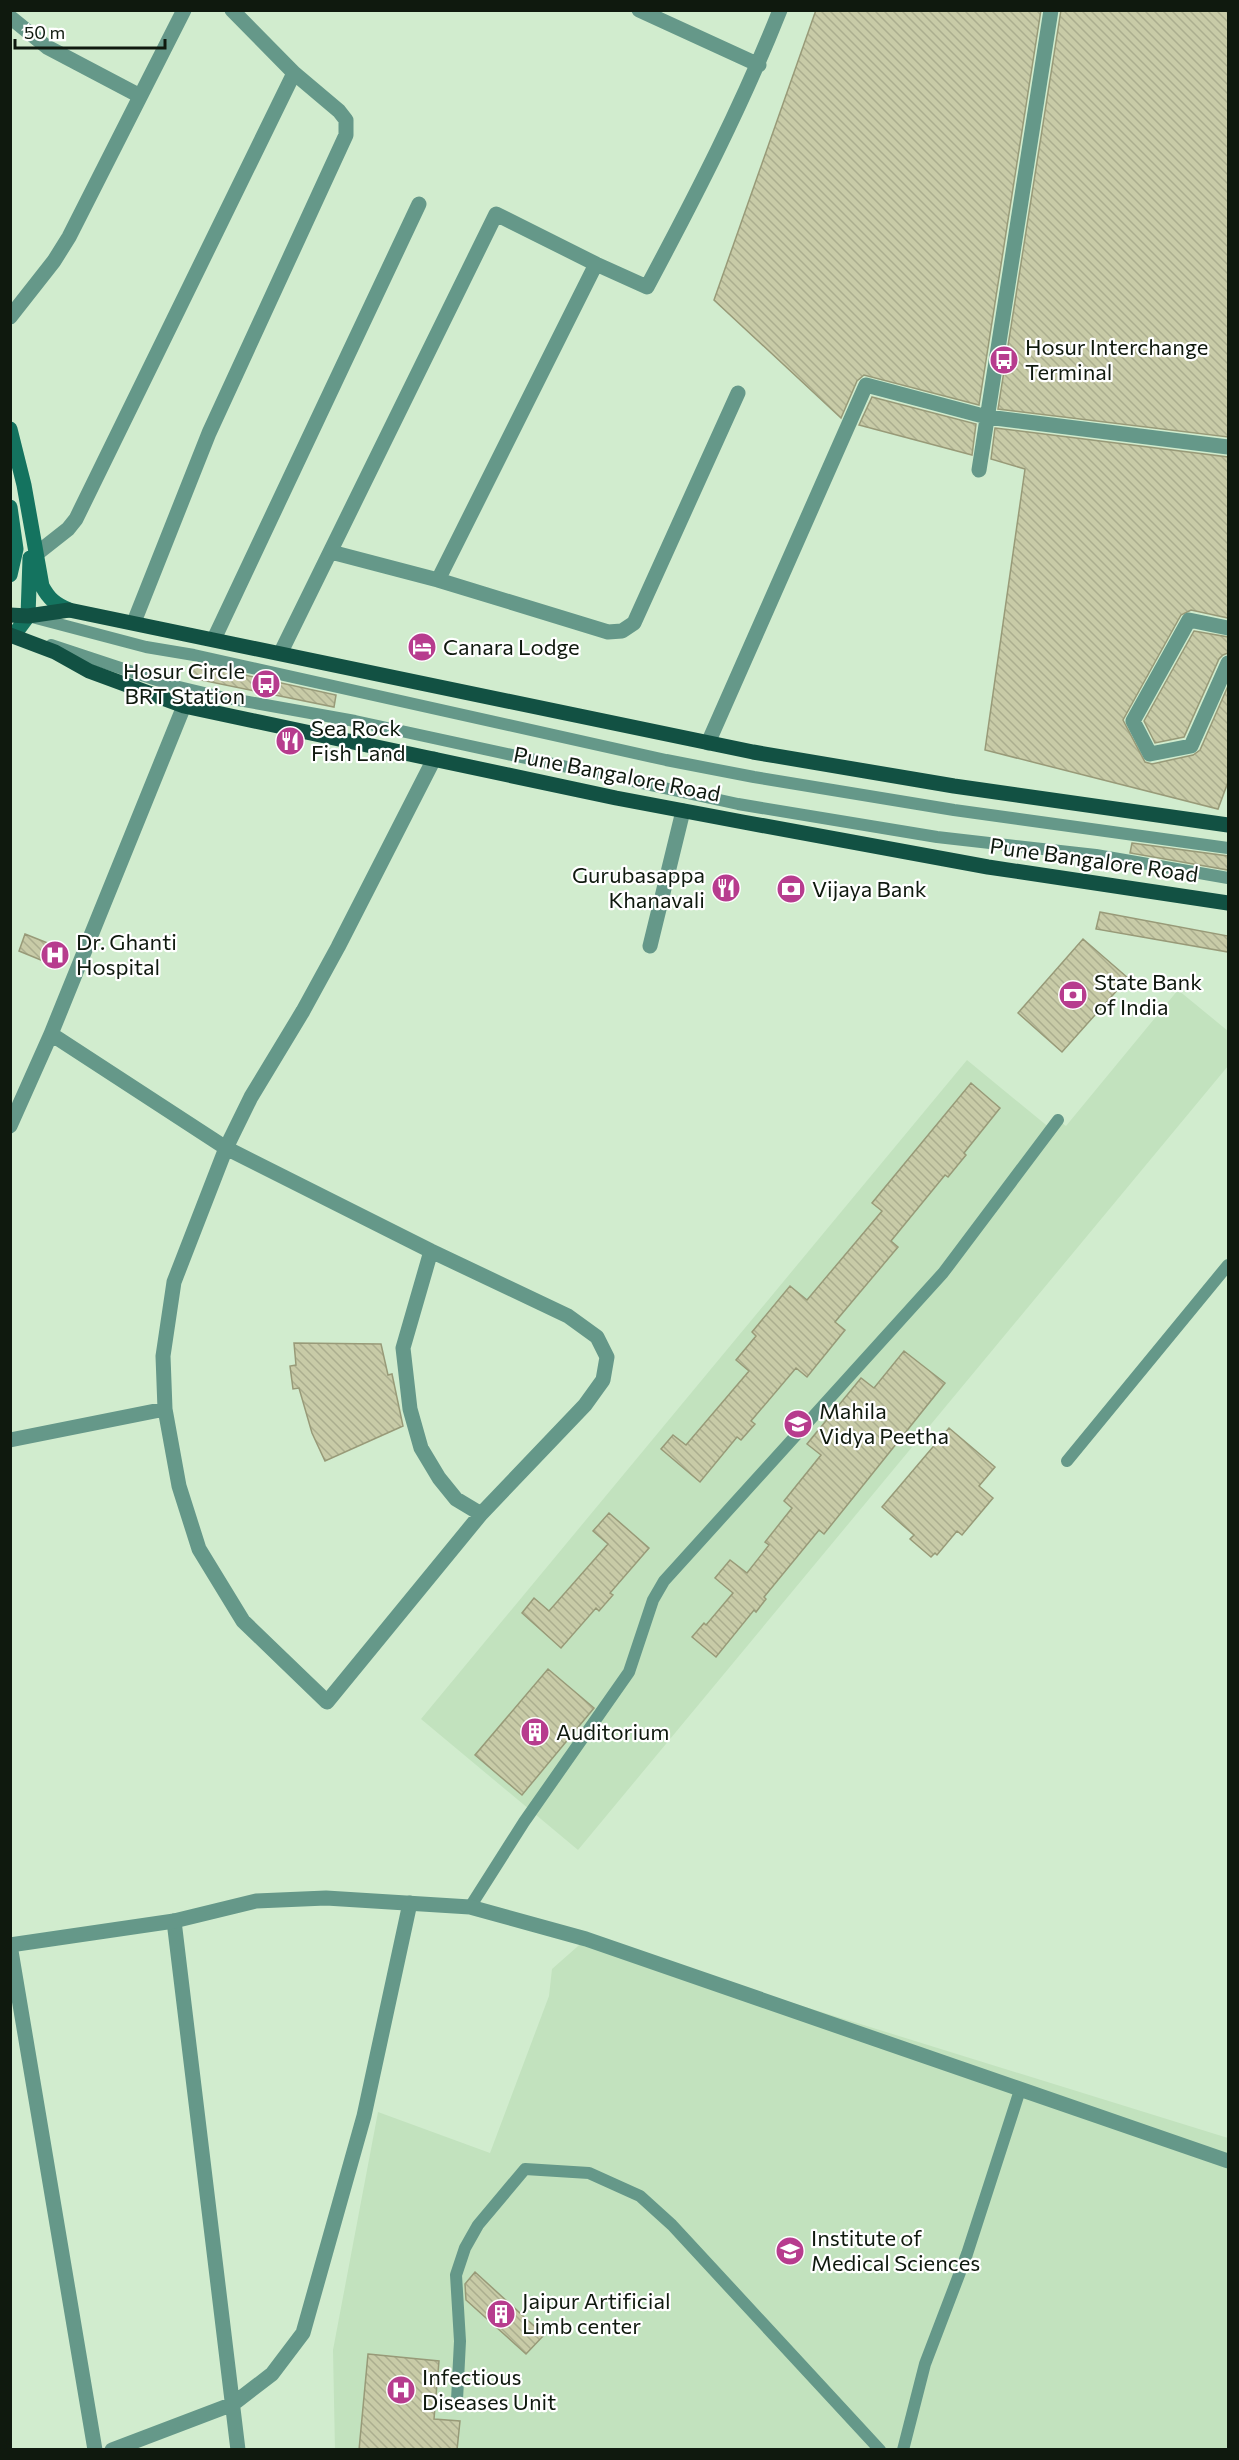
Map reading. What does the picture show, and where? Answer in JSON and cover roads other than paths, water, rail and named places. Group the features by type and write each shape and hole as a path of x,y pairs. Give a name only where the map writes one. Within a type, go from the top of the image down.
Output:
{"main road":[{"path":"10,429 24,485 42,586 47,596 56,604 69,610 281,652 708,743 954,786 1228,825"},
{"path":"10,507 16,549 10,575"},
{"path":"12,635 28,616 31,530"},
{"path":"10,615 28,616 69,610"},
{"name":"Pune Bangalore Road","path":"12,635 55,652 89,671 184,706 683,811 988,867 1228,903"}],"street":[{"path":"10,317 54,261 69,237 184,10"},
{"path":"134,622 209,433 346,135 346,120 339,111 294,73 232,10"},
{"path":"639,10 759,65"},
{"path":"281,652 496,214 647,287 699,189 759,65 780,10"},
{"path":"979,470 1051,10"},
{"path":"10,17 47,47 140,96"},
{"path":"35,555 68,529 76,519 294,73"},
{"path":"214,639 419,204"},
{"path":"438,580 596,264"},
{"path":"708,743 866,385 987,417 1228,447"},
{"path":"331,552 438,580 608,632 622,631 634,623 738,393"},
{"path":"1228,628 1189,620 1133,721 1150,754 1191,746 1228,663"},
{"path":"10,1126 51,1034 184,706"},
{"path":"51,1034 226,1148 431,1251 568,1316 597,1337 607,1357 603,1380 585,1405 481,1515 327,1702 243,1621 199,1549 179,1486 165,1409 164,1356 174,1282 226,1148 251,1097 333,956 434,759"},
{"path":"650,946 683,811"},
{"path":"431,1251 403,1348 410,1409 421,1448 439,1478 456,1499 481,1515"},
{"path":"10,1440 165,1409"},
{"path":"95,2450 10,1945 174,1921 256,1901 326,1898 470,1907 586,1939 1228,2161"},
{"path":"112,2450 233,2404 272,2374 303,2333 364,2116 410,1903"},
{"path":"174,1921 238,2450"}],"lane":[{"path":"28,616 146,647 194,655 666,760 954,810 1228,848"},
{"path":"12,635 64,649 175,686 221,697 355,721 738,804 937,837 1084,853 1228,878"},
{"path":"470,1907 524,1822 625,1679 653,1600 664,1581 943,1273 1058,1120"},
{"path":"1067,1461 1228,1265"},
{"path":"903,2450 925,2364 967,2254 1020,2090"},
{"path":"457,2400 460,2341 456,2275 469,2241 492,2208 525,2169 590,2173 640,2196 672,2224 880,2450"}],"place":[{"name":"Hosur Interchange Terminal","path":"1004,360"},
{"name":"Canara Lodge","path":"422,647"},
{"name":"Hosur Circle BRT Station","path":"266,684"},
{"name":"Sea Rock Fish Land","path":"290,741"},
{"name":"Gurubasappa Khanavali","path":"726,888"},
{"name":"Vijaya Bank","path":"791,889"},
{"name":"Dr. Ghanti Hospital","path":"55,955"},
{"name":"State Bank of India","path":"1073,995"},
{"name":"Mahila Vidya Peetha","path":"798,1424"},
{"name":"Auditorium","path":"535,1732"},
{"name":"Institute of Medical Sciences","path":"790,2251"},
{"name":"Jaipur Artificial Limb center","path":"501,2314"},
{"name":"Infectious Diseases Unit","path":"401,2390"}]}
